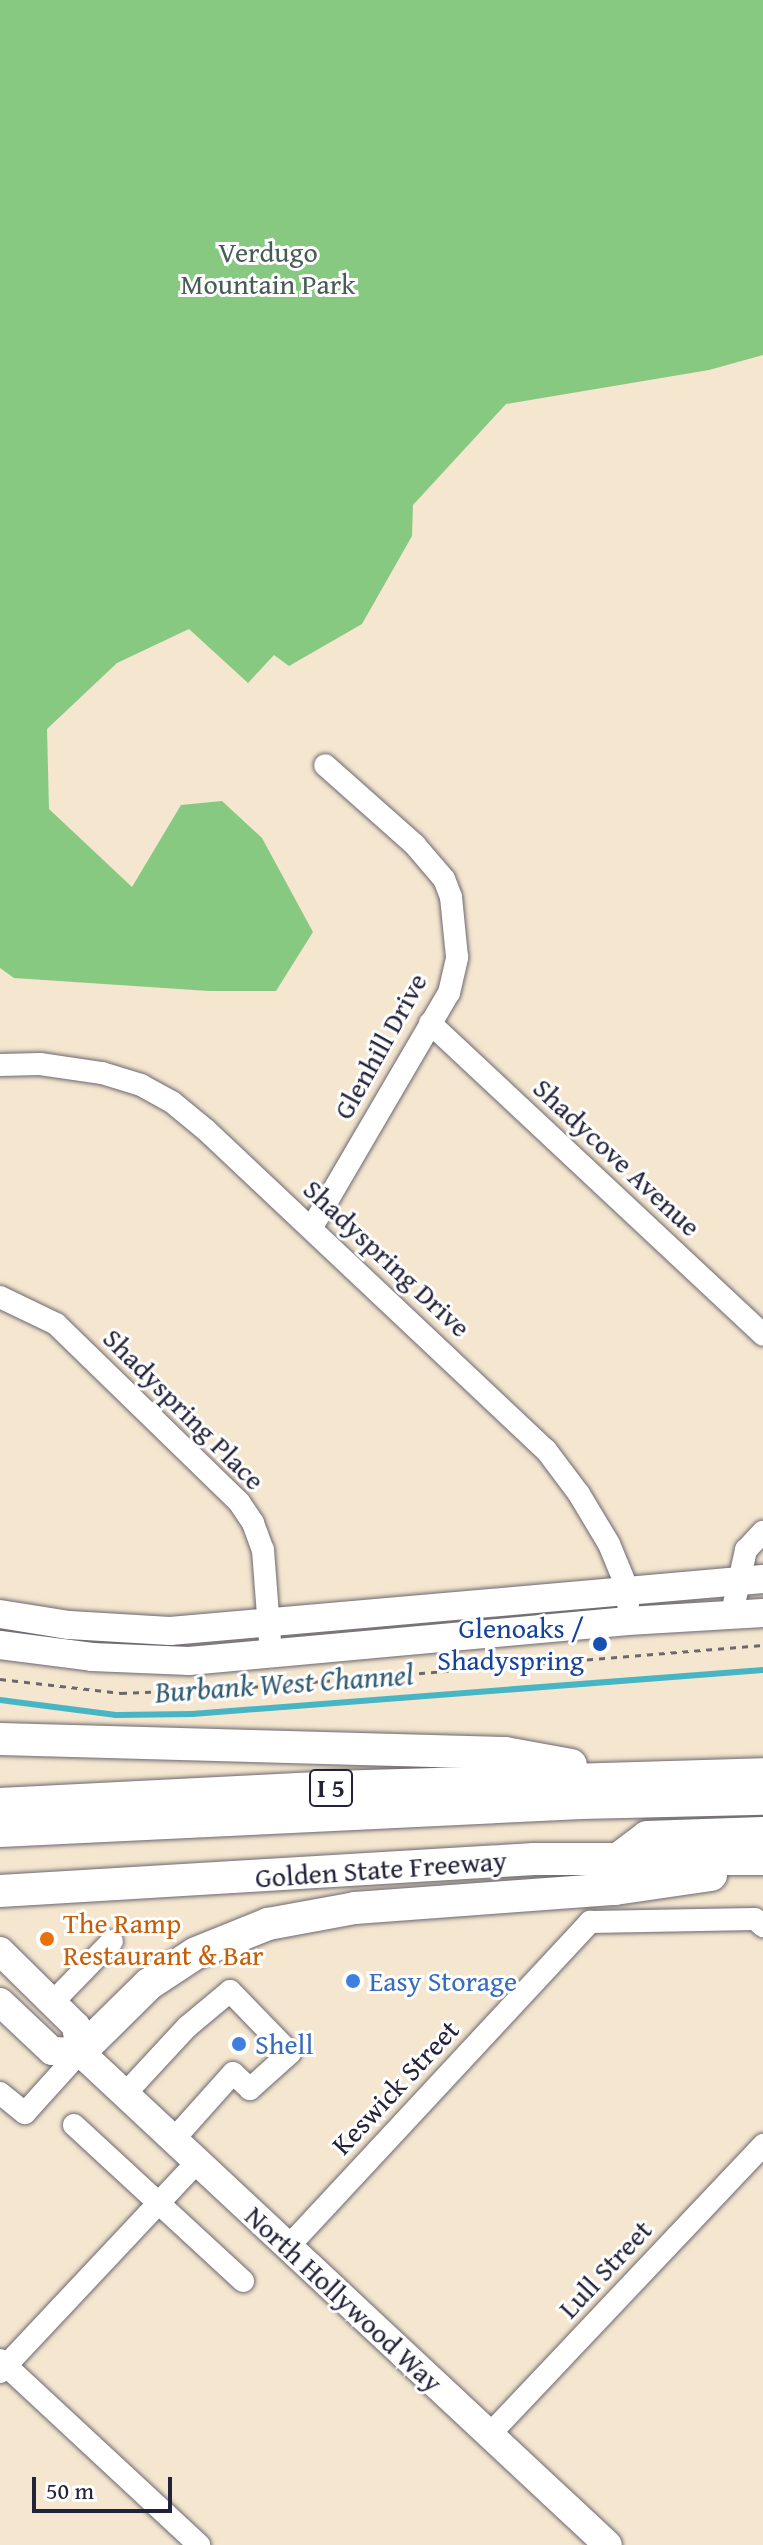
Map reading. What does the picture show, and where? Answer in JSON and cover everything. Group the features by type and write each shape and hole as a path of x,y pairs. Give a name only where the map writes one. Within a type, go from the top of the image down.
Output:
{"highway":[{"path":"0,1739 505,1753 637,1776"},
{"name":"I 5","path":"13,1817 637,1776 763,1774"},
{"path":"13,1817 763,1799"},
{"path":"618,1859 647,1837 763,1833"},
{"name":"Golden State Freeway","path":"0,1891 534,1859 763,1859"},
{"path":"80,2052 149,1984 196,1953 268,1924 355,1908 615,1889 763,1867"}],"main road":[{"path":"0,1614 69,1625 170,1631 751,1580"},
{"path":"0,1645 189,1661 628,1621 763,1613"},
{"name":"North Hollywood Way","path":"0,1951 76,2026 80,2052 124,2095 608,2545"},
{"path":"4,2015 52,2051 80,2052"}],"street":[{"name":"Glenhill Drive","path":"312,1227 449,993 457,957 454,916 444,879 415,845 325,765"},
{"name":"Shadycove Avenue","path":"430,1023 763,1335"},
{"name":"Shadyspring Drive","path":"0,1065 40,1064 102,1073 141,1085 172,1102 206,1130 546,1450 579,1494 609,1544 628,1590 628,1621"},
{"name":"Shadyspring Place","path":"0,1297 56,1324 239,1502 253,1523 263,1550 271,1653"},
{"path":"732,1613 751,1580 746,1550 763,1532"},
{"name":"Keswick Street","path":"288,2247 590,1922 755,1919 763,1926"},
{"path":"52,2003 112,1941"},
{"path":"124,2095 187,2027 230,1991 290,2053 250,2089 233,2073 173,2140"},
{"path":"0,2093 25,2113 80,2052"},
{"name":"North Hollywood Way","path":"74,2125 243,2281"},
{"name":"Lull Street","path":"490,2434 763,2145"},
{"path":"197,2162 2,2366 199,2545"}],"path":[{"path":"0,1679 121,1693 240,1688 763,1645"}],"green space":[{"name":"Verdugo Mountain Park","path":"0,0 763,0 763,355 709,370 506,404 413,505 412,536 362,624 289,666 274,655 248,683 189,629 117,663 47,729 49,809 132,887 181,805 222,801 262,838 313,932 276,991 209,991 14,978 0,968"}],"waterway":[{"name":"Burbank West Channel","path":"0,1700 116,1715 192,1714 763,1670"}],"place":[{"name":"Glenoaks / Shadyspring","path":"600,1644"},
{"name":"The Ramp Restaurant & Bar","path":"47,1939"},
{"name":"Easy Storage","path":"353,1981"},
{"name":"Shell","path":"239,2044"}]}
